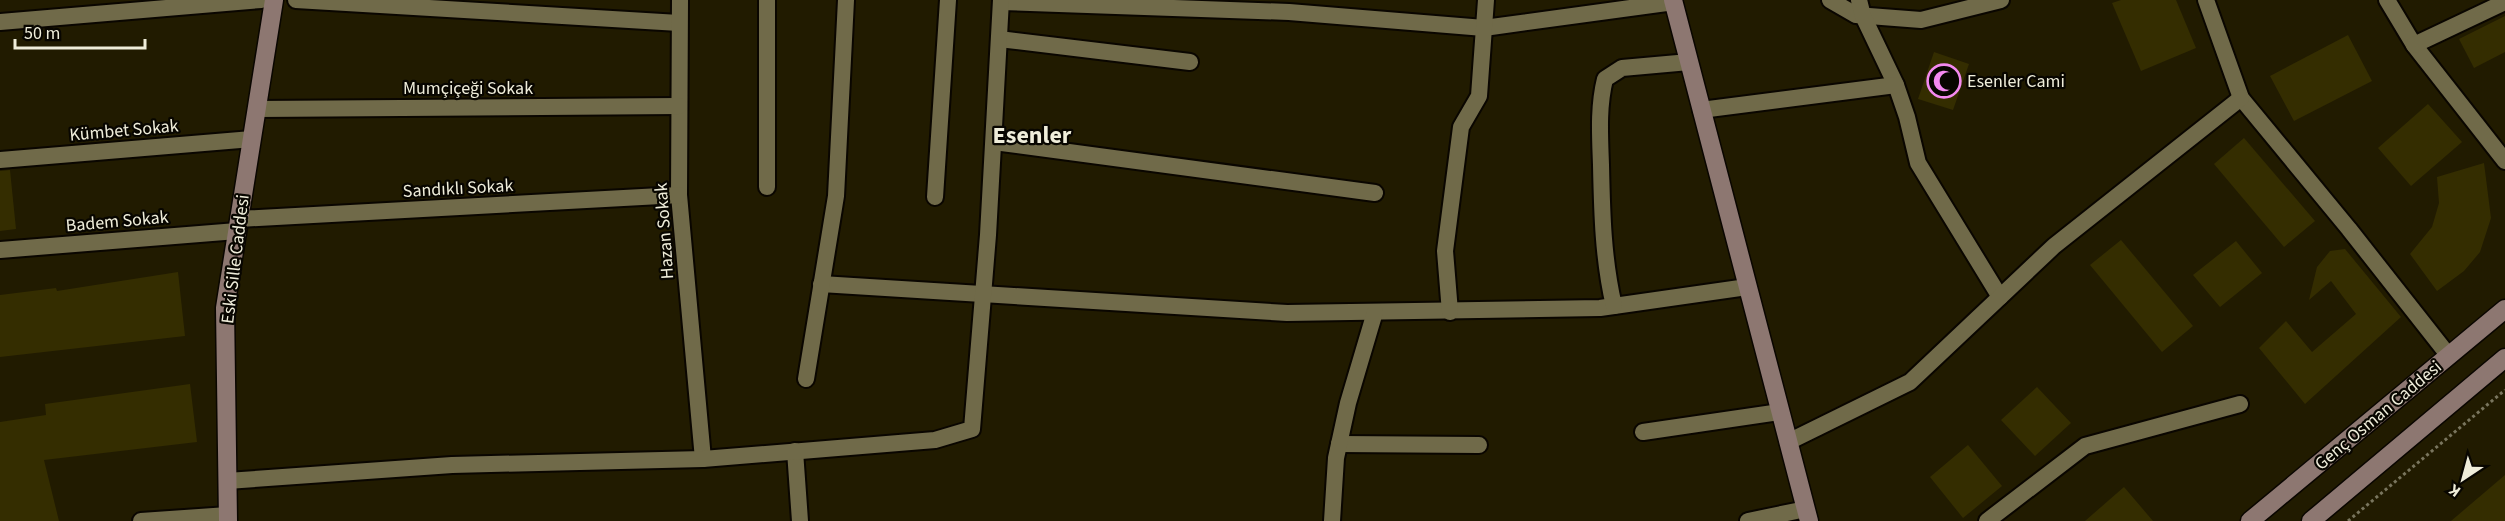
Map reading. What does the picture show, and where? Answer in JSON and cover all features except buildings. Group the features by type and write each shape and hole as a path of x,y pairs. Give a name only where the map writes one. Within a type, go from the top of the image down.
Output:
{"street":[{"path":"0,22 261,0"},
{"name":"Eski Sille Caddesi","path":"228,518 225,308 274,0"},
{"path":"296,0 679,23"},
{"name":"Hazan Sokak","path":"680,0 679,195 703,459"},
{"path":"767,0 767,187"},
{"path":"806,379 836,196 846,0"},
{"path":"935,197 948,0"},
{"path":"1450,312 1445,251 1461,126 1479,96 1486,0"},
{"path":"1830,0 1856,15 1861,8"},
{"path":"1861,8 1921,20 2001,0"},
{"path":"2206,0 2241,98 2349,229 2449,356"},
{"path":"2387,0 2414,45 2505,161"},
{"path":"227,481 452,465 703,459 935,440 972,429 984,295 1001,1 1135,3 1289,12 1484,28 1674,1 1808,515 1748,521"},
{"path":"2414,45 2505,2"},
{"path":"1861,8 1896,84 1918,163 2000,297"},
{"path":"999,39 1190,62"},
{"path":"1614,306 1605,270 1602,229 1599,101 1605,79 1622,68 1689,62"},
{"path":"1701,110 1896,84"},
{"path":"1788,442 1910,382 2054,246 2241,98"},
{"name":"Mumçiçeği Sokak","path":"256,109 679,106"},
{"name":"Kümbet Sokak","path":"0,160 252,139"},
{"path":"994,142 1375,193"},
{"name":"Sandıklı Sokak","path":"238,225 679,195"},
{"name":"Badem Sokak","path":"0,250 238,225"},
{"path":"821,284 1287,313 1450,312 1614,306 1747,287"},
{"name":"Genç Osman Caddesi","path":"2250,521 2505,309"},
{"path":"1332,521 1336,458 1348,404 1375,312"},
{"path":"2311,521 2505,358"},
{"path":"1987,521 2085,446 2240,404"},
{"path":"1643,432 1780,412"},
{"path":"1339,444 1479,445"},
{"path":"795,451 800,521"},
{"path":"141,521 228,518"}],"path":[{"path":"2348,521 2505,390"}],"place":[{"name":"Esenler Cami","path":"1944,81"}],"district":[{"name":"Esenler","path":"1032,135"}]}
